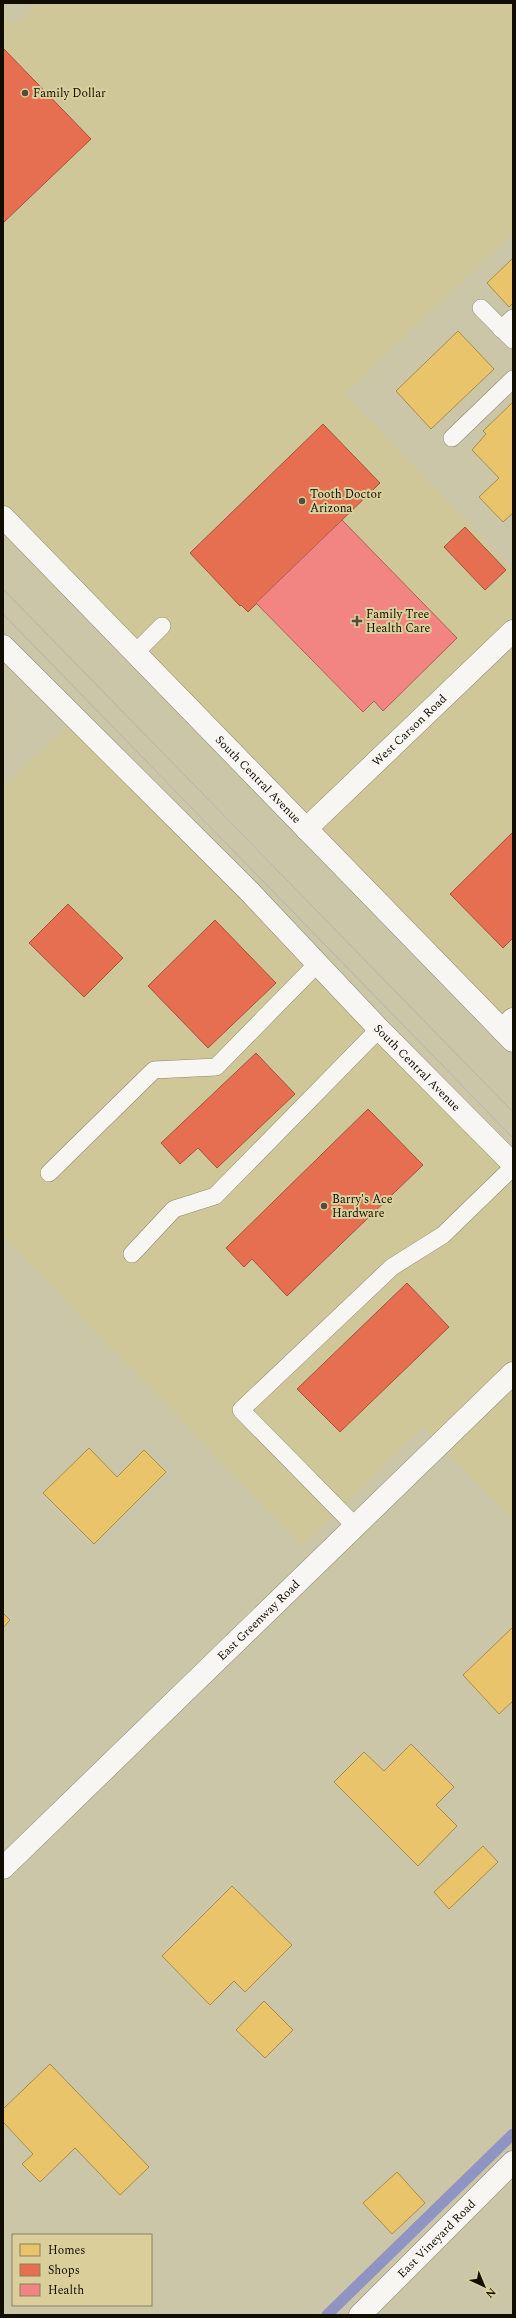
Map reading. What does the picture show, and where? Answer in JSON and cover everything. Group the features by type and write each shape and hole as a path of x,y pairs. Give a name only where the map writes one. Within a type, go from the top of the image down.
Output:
{"main road":[{"name":"South Central Avenue","path":"3,517 306,829 509,1030"},
{"name":"West Carson Road","path":"306,829 513,631"},
{"name":"South Central Avenue","path":"3,646 248,890 379,1029 513,1165"},
{"name":"East Greenway Road","path":"3,1868 513,1373"},
{"name":"East Vineyard Road","path":"360,2315 513,2162"}],"lane":[{"path":"481,308 509,329"},
{"path":"452,438 513,379"},
{"path":"135,653 162,626"},
{"path":"49,1173 154,1070 216,1067 317,964"},
{"path":"132,1254 174,1209 215,1196 294,1118 379,1029"},
{"path":"355,1526 241,1410 392,1267 443,1236 513,1165"}],"shaded area":[{"path":"38,3 513,3 513,233 345,394 513,570 513,1050 3,523 3,13 15,25"},
{"path":"70,723 513,1180 513,1520 423,1427 302,1546 3,1236 3,787"}],"building: Homes":[{"path":"513,258 513,303 509,307 487,283"},
{"path":"458,331 494,369 431,429 396,391"},
{"path":"513,402 513,513 503,522 479,497 499,478 472,450 486,434 483,431"},
{"path":"89,1448 117,1477 144,1450 166,1472 94,1544 43,1493"},
{"path":"3,1613 10,1620 3,1628"},
{"path":"513,1627 513,1701 499,1714 463,1675"},
{"path":"411,1744 454,1787 436,1805 457,1826 418,1866 334,1782 364,1752 384,1771"},
{"path":"483,1846 498,1862 449,1909 434,1892"},
{"path":"232,1886 292,1945 245,1992 234,1981 210,2005 162,1956"},
{"path":"264,2001 293,2030 265,2058 236,2030"},
{"path":"50,2064 149,2167 120,2195 75,2148 40,2182 22,2164 33,2154 3,2122 3,2109"},
{"path":"397,2172 425,2203 392,2234 363,2203"}],"building: Shops":[{"name":"Family Dollar","path":"3,48 91,139 3,223"},
{"name":"Tooth Doctor Arizona","path":"323,424 380,483 248,612 241,605 240,606 190,553"},
{"path":"465,527 506,570 485,590 444,547"},
{"path":"513,832 513,938 503,948 450,894"},
{"path":"68,904 123,958 84,997 29,943"},
{"path":"215,920 276,983 208,1048 148,986"},
{"path":"256,1053 295,1094 217,1168 198,1148 180,1164 161,1143"},
{"name":"Barry's Ace Hardware","path":"368,1109 423,1165 287,1296 252,1259 244,1267 226,1248"},
{"path":"407,1283 449,1327 340,1432 297,1389"}],"building: Health":[{"name":"Family Tree Health Care","path":"342,520 457,638 383,711 374,701 363,712 256,603"}],"waterway":[{"path":"327,2315 513,2134"}],"tram line":[{"path":"3,589 513,1112"},
{"path":"3,614 513,1138"}],"place":[{"name":"Family Dollar","path":"25,93"},
{"name":"Tooth Doctor Arizona","path":"302,501"},
{"name":"Family Tree Health Care","path":"357,621"},
{"name":"Barry's Ace Hardware","path":"324,1206"}]}
